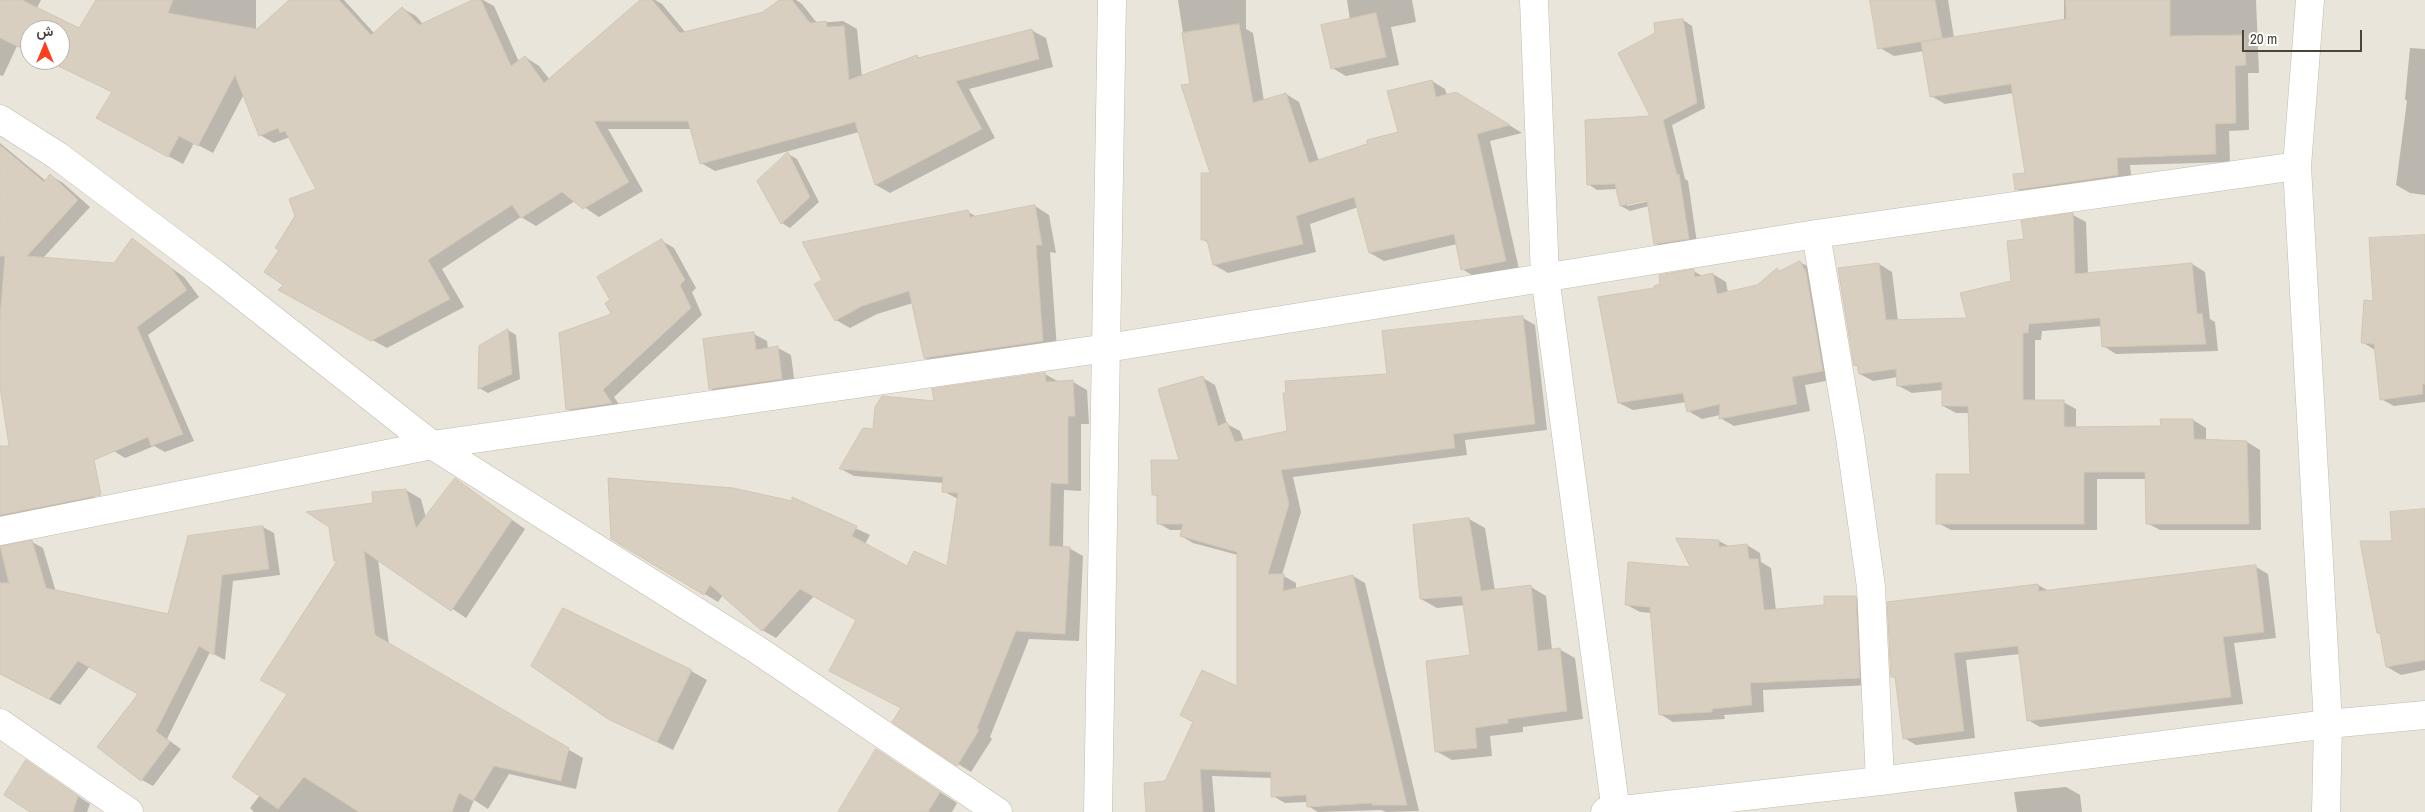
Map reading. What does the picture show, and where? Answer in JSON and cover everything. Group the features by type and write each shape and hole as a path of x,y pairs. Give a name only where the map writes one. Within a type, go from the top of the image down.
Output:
{"street":[{"path":"1098,812 1107,348 1108,134 1112,0"},
{"path":"1534,0 1545,276 1612,812 1880,781 2328,724 2425,715"},
{"path":"2310,0 2297,166 2328,724 2326,812"},
{"path":"0,119 74,168 432,445 756,649 998,812"},
{"path":"0,531 432,445 1107,348 1545,276 1816,234 2297,166"},
{"path":"1816,234 1850,437 1871,588 1880,781"},
{"path":"0,723 129,812"}],"shaded area":[{"path":"0,0 2425,0 2425,812 0,812"}],"building":[{"path":"0,0 22,0 63,20 20,20 20,47 0,38"},
{"path":"96,0 173,0 168,13 257,29 289,0 339,0 371,35 402,7 419,25 472,0 481,0 511,66 525,56 544,83 640,0 652,0 680,33 763,12 779,0 792,0 810,23 826,21 827,27 844,26 849,80 917,55 918,58 1032,29 1039,59 956,81 982,129 875,185 855,122 700,164 688,121 594,121 629,182 583,209 562,192 521,218 512,205 428,260 450,299 371,341 278,290 283,285 264,272 279,250 275,248 295,216 289,199 316,189 285,131 280,133 278,128 259,136 235,75 198,146 179,136 168,157 96,118 112,92 67,70 70,70 70,24 79,28"},
{"path":"1870,0 1935,0 1942,38 1878,49"},
{"path":"2066,0 2170,0 2170,36 2244,35 2246,65 2235,66 2236,123 2215,124 2216,154 2117,158 2118,175 2015,190 2013,174 2025,173 2011,84 1930,97 1921,42 2066,19"},
{"path":"1376,13 1386,57 1331,69 1321,25"},
{"path":"1683,19 1697,103 1663,120 1677,175 1679,174 1689,239 1654,244 1647,200 1620,206 1615,184 1587,185 1585,120 1650,116 1618,53 1655,33 1654,23"},
{"path":"1239,24 1253,103 1286,93 1309,163 1367,144 1367,140 1398,132 1387,91 1432,80 1436,97 1456,92 1510,125 1477,134 1506,261 1461,270 1454,234 1369,253 1354,197 1296,216 1303,244 1213,265 1207,240 1201,240 1201,173 1210,173 1181,85 1190,84 1182,33"},
{"path":"0,145 44,182 50,174 78,200 27,256 114,263 132,238 172,269 187,290 137,327 183,434 151,446 148,437 94,460 101,495 0,515 0,446 9,446 0,387 0,317 5,256 0,256"},
{"path":"788,152 810,197 781,224 757,181"},
{"path":"1035,205 1042,245 1036,245 1043,341 924,358 909,291 862,306 835,321 814,284 822,280 802,242 968,210 970,217"},
{"path":"2073,213 2075,274 2192,263 2197,314 2202,313 2206,344 2102,347 2100,318 2029,324 2028,333 2023,333 2023,400 2064,400 2064,427 2161,426 2160,419 2193,419 2194,439 2247,441 2249,524 2146,524 2145,472 2084,472 2084,524 1936,524 1936,474 1970,474 1968,406 1942,406 1942,382 1897,386 1896,369 1859,374 1857,365 1854,366 1838,268 1879,263 1886,320 1967,318 1960,293 2011,281 2007,241 2024,239 2021,221"},
{"path":"2425,235 2425,384 2422,384 2423,394 2380,400 2374,344 2361,343 2364,300 2373,301 2369,238"},
{"path":"662,239 685,280 680,285 691,308 603,390 612,403 566,410 559,333 611,314 605,303 610,300 597,277"},
{"path":"1800,261 1806,272 1823,371 1792,377 1797,404 1719,419 1720,404 1687,412 1683,393 1618,403 1598,297 1654,288 1654,286 1660,284 1659,275 1694,269 1695,277 1713,273 1717,294 1757,285 1777,268 1779,271"},
{"path":"1523,316 1535,424 1453,434 1455,448 1281,470 1289,504 1268,574 1284,574 1283,591 1353,575 1407,805 1372,805 1372,803 1307,807 1306,795 1271,797 1271,772 1200,769 1203,812 1146,812 1144,783 1165,781 1193,722 1180,715 1202,670 1237,686 1237,552 1180,536 1183,524 1157,524 1157,495 1152,495 1151,460 1179,460 1158,389 1203,376 1218,426 1227,422 1235,442 1287,431 1283,393 1286,393 1285,381 1387,374 1382,331"},
{"path":"508,329 512,374 478,389 479,346"},
{"path":"754,332 756,350 778,346 782,379 709,389 703,339"},
{"path":"1045,373 1046,382 1073,380 1075,416 1068,416 1068,484 1051,483 1049,546 1070,547 1065,634 1016,631 977,728 979,730 957,766 892,722 901,708 829,671 856,620 800,589 762,631 710,585 704,595 611,539 608,478 733,488 792,501 792,497 857,526 852,536 907,566 914,551 947,566 958,493 942,492 943,477 839,469 863,428 873,429 875,407 882,396 934,401 932,389"},
{"path":"455,478 512,520 451,611 364,551 375,635 569,748 561,781 494,766 473,801 459,793 452,812 359,812 304,777 278,809 232,777 287,694 260,680 337,561 334,561 329,527 306,512 373,503 372,492 406,489 416,528"},
{"path":"2425,509 2425,660 2386,667 2380,633 2377,633 2360,541 2392,541 2390,512"},
{"path":"1469,518 1481,591 1531,585 1538,651 1560,648 1567,711 1508,719 1508,723 1475,728 1477,748 1435,752 1426,661 1470,655 1462,596 1420,599 1413,525"},
{"path":"263,526 269,569 222,575 214,655 199,646 156,731 170,742 141,781 97,747 138,694 78,661 49,699 0,674 0,583 9,583 0,546 32,540 46,588 168,614 188,536"},
{"path":"1676,538 1719,540 1719,547 1747,544 1749,559 1758,559 1764,610 1824,605 1824,596 1856,596 1860,678 1750,683 1752,705 1712,709 1712,712 1659,715 1650,607 1625,605 1628,562 1690,567"},
{"path":"2256,565 2264,632 2223,637 2231,697 2027,721 2018,646 1954,653 1964,731 1903,739 1895,677 1891,677 1887,602 2038,584 2039,591"},
{"path":"563,608 692,670 657,742 608,719 531,666"},
{"path":"876,749 940,792 928,812 838,812"},
{"path":"26,760 78,796 73,812 30,812 4,795"}]}
